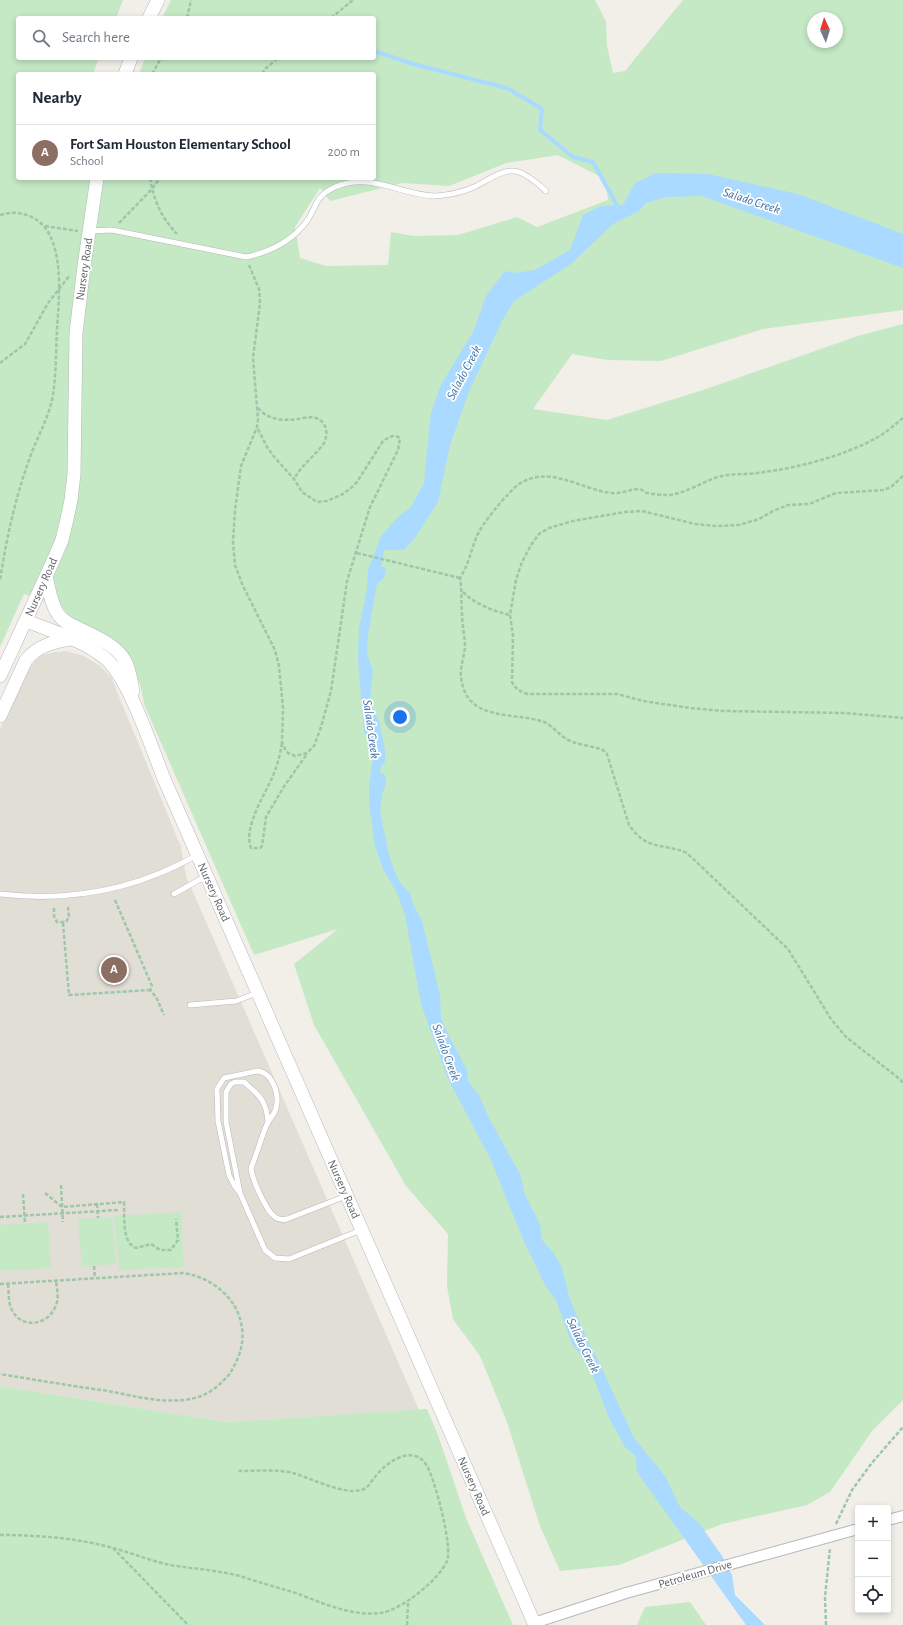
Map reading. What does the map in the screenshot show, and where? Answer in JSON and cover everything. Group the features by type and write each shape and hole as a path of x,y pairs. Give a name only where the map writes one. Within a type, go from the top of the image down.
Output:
{"street":[{"path":"150,16 158,0"},
{"path":"126,72 130,60"},
{"name":"Nursery Road","path":"97,180 76,333 74,474 71,500 62,540 26,621 90,648 106,659 114,667 121,678 134,704 165,781 534,1624"},
{"path":"46,576 52,601 62,619 108,645 118,652 125,661 131,680 134,704"},
{"path":"0,676 26,621"},
{"path":"0,716 26,660 30,655 46,644 70,639"},
{"path":"891,1519 903,1516"},
{"name":"Petroleum Drive","path":"534,1624 626,1593 855,1530"}],"lane":[{"path":"89,231 112,230 190,247 246,257 261,254 280,245 297,232 307,220 316,200 323,193 344,184 369,182 381,183 422,194 436,196 457,193 474,187 492,177 504,173 518,172 528,176 546,191"},
{"path":"0,894 43,897 93,893 141,880 179,865 198,854"},
{"path":"174,894 207,876"},
{"path":"190,1005 236,1001 258,992"},
{"path":"240,1194 234,1186 229,1174 218,1121 217,1089 220,1081 228,1076 257,1071 266,1073 271,1079 277,1101 252,1168 252,1175 268,1209 273,1216 282,1220 287,1220 347,1195"},
{"path":"268,1123 266,1106 261,1097 244,1082 235,1082 231,1084 225,1097 226,1122 240,1194 265,1250 275,1258 290,1259 362,1230"}],"path":[{"path":"187,16 190,0"},
{"path":"333,16 353,0"},
{"path":"153,72 160,60"},
{"path":"263,72 276,60"},
{"path":"150,180 154,198 158,208 172,228 190,247"},
{"path":"0,215 9,212 21,213 35,218 45,226 51,235 57,256 59,288 53,396 46,420 36,440 23,477 14,512 0,581"},
{"path":"45,226 75,231 89,231"},
{"path":"246,257 259,289 260,303 253,358 258,408 257,427 241,466 235,510 233,542 235,565 243,586 275,650 279,666 283,708 280,757 251,825 249,843 251,848 260,848 262,846 268,812 283,788 314,746 332,691 346,588 370,507 398,450 400,438 397,436 390,437 383,441 357,482 343,494 327,501 317,502 302,492 294,479 267,447 257,427"},
{"path":"258,408 268,417 278,420 316,418 325,425 326,438 323,444 302,466 294,479"},
{"path":"903,418 874,440 848,450 818,460 777,470 721,476 674,495 652,494 640,489 624,493 612,493 567,479 553,477 544,477 525,481 512,490 476,536 466,568 460,578 463,592 461,613 465,646 461,677 465,692 473,703 490,713 542,722 551,726 568,740 603,750 607,754 629,825 636,835 648,844 676,848 687,853 788,949 831,1019 846,1036 901,1080 903,1084"},
{"path":"903,476 891,487 884,490 836,493 809,504 788,505 759,519 739,525 716,526 694,524 642,511 625,512 573,521 549,528 539,534 522,562 516,580 510,615 513,636 512,682 519,691 527,694 617,694 643,701 724,711 845,713 903,718"},
{"path":"357,553 460,578"},
{"path":"463,592 468,598 483,606 500,613 510,615"},
{"path":"282,742 288,753 295,756 307,754"},
{"path":"115,900 152,986 150,990"},
{"path":"54,908 55,920 63,923 66,922 69,917 68,907"},
{"path":"63,923 69,995 150,990"},
{"path":"150,990 156,997 164,1015"},
{"path":"61,1185 63,1222"},
{"path":"23,1194 25,1223"},
{"path":"45,1194 62,1207 124,1202 126,1236 130,1243 136,1248 151,1244 160,1250 171,1250 178,1240 176,1219"},
{"path":"97,1204 98,1218"},
{"path":"0,1217 118,1210"},
{"path":"94,1266 95,1278"},
{"path":"0,1284 183,1273 194,1274 214,1284 223,1291 233,1304 242,1326 241,1348 233,1370 226,1379 208,1393 198,1397 177,1400 160,1400 0,1374"},
{"path":"8,1284 12,1310 21,1320 33,1323 44,1321 52,1315 58,1300 56,1281"},
{"path":"0,1535 23,1535 68,1540 112,1548 170,1565 221,1571 357,1612 382,1613 408,1602 434,1579 447,1561 449,1552 448,1541 434,1482 427,1465 417,1456 412,1455 399,1458 383,1468 367,1487 362,1490 355,1491 336,1488 291,1472 238,1471"},
{"path":"112,1548 188,1625"},
{"path":"407,1625 408,1602"}],"shaded area":[{"path":"66,651 84,656 100,666 111,677 181,847 186,876 419,1410 226,1422 0,1386 0,729 28,670 35,661 43,655"}],"green space":[{"path":"0,0 123,0 117,16 16,16 16,60 98,60 94,72 16,72 16,180 376,180 376,72 140,72 144,60 376,60 376,16 163,16 171,0 595,0 606,22 607,46 613,73 625,71 683,0 903,0 903,310 763,329 661,361 608,360 572,354 533,409 607,420 703,390 858,336 903,324 903,1400 872,1431 830,1492 807,1505 722,1524 619,1565 560,1571 540,1526 507,1422 480,1356 453,1319 447,1286 448,1234 406,1186 314,1025 294,964 338,929 254,955 144,704 141,687 135,672 72,620 62,607 24,594 0,647","holes":["558,155 599,176 607,191 608,200 537,227 517,217 458,235 413,236 391,232 388,265 326,266 300,258 295,227 320,188 330,201 402,183 449,186 506,163"]},
{"path":"181,1212 184,1267 119,1270 114,1216"},
{"path":"112,1217 116,1264 82,1267 78,1219"},
{"path":"48,1222 51,1268 0,1271 0,1225"},
{"path":"0,1386 226,1422 427,1409 438,1435 466,1518 513,1625 0,1625"},
{"path":"690,1602 706,1625 637,1625 645,1607"}],"water":[{"name":"Salado Creek","path":"656,173 708,174 798,194 903,234 903,268 702,196 666,197 646,203 639,211 613,224 571,264 514,301 502,321 470,389 450,445 438,502 414,539 404,550 384,551 381,566 386,569 384,578 377,584 368,634 367,654 373,670 370,702 379,721 385,749 385,762 381,766 380,773 384,774 386,777 386,785 382,794 380,811 388,851 394,870 400,882 411,895 413,904 422,921 440,995 441,1018 467,1070 468,1081 479,1095 489,1118 521,1176 524,1193 540,1224 542,1240 552,1251 562,1267 569,1297 588,1342 598,1360 634,1438 665,1476 680,1507 699,1523 722,1556 732,1575 735,1595 765,1625 746,1625 637,1472 636,1456 625,1447 609,1418 589,1366 572,1344 556,1300 546,1287 523,1239 490,1158 448,1079 421,1004 405,915 397,893 383,869 375,846 369,803 369,784 374,751 364,732 358,658 359,628 367,589 368,570 381,536 398,517 411,507 424,483 431,412 441,385 473,332 486,296 505,271 515,273 535,270 570,250 583,215 601,206 623,205 635,183"}],"waterway":[{"path":"376,52 413,64 507,88 542,109 540,130 573,157 593,162 619,209"}],"place":[{"name":"Fort Sam Houston Elementary School","path":"114,970"}]}
